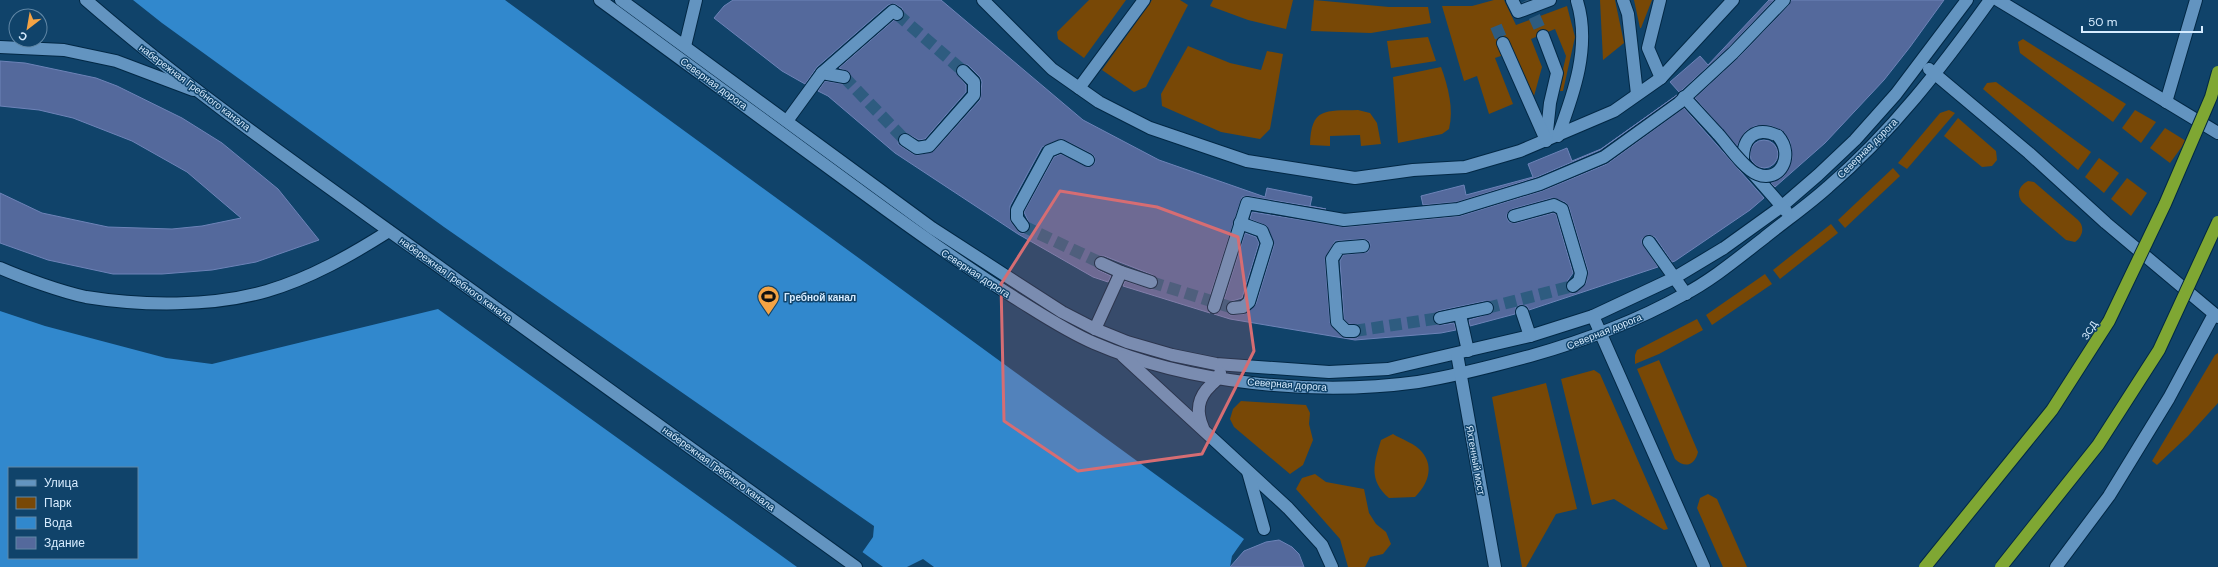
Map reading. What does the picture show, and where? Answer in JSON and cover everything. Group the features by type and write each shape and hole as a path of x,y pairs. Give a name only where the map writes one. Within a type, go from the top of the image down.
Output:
{"highway":[{"name":"ЗСД","path":"1925,567 2052,410 2109,321 2165,204 2211,97 2218,72"},
{"path":"2001,567 2098,445 2159,350 2218,222"}],"street":[{"name":"набережная Гребного канала","path":"86,0 122,32 204,94 389,230 856,567"},
{"name":"Северная дорога","path":"600,0 951,257 1057,324 1121,354 1219,378 1285,386 1361,387 1417,382 1461,374 1562,347 1601,334 1686,294 1730,264 1830,185 1908,106 1935,74 1990,0"},
{"name":"Северная дорога","path":"621,0 932,228 1062,312 1095,329 1121,340 1172,355 1221,364 1329,372 1388,368 1463,353 1530,336 1593,316 1674,278 1724,248 1781,207 1855,140 1896,94 1967,0"},
{"path":"685,46 696,0"},
{"path":"983,0 1052,69 1098,102 1150,128 1247,161 1355,178 1413,170 1465,167 1520,151 1614,111 1661,78 1733,0"},
{"path":"1079,88 1144,0"},
{"path":"1512,0 1518,12 1550,0"},
{"path":"1623,0 1628,14 1637,94"},
{"path":"1660,0 1648,48 1661,78"},
{"path":"1214,307 1247,203 1344,220 1458,210 1540,184 1604,157 1684,97 1733,53 1784,0"},
{"path":"1998,0 2218,133"},
{"path":"2166,102 2196,0"},
{"path":"1558,136 1576,82 1581,55 1581,28 1577,1"},
{"path":"787,121 822,73 893,11 897,14"},
{"path":"1543,36 1557,73 1550,103 1546,141"},
{"path":"1503,43 1546,141"},
{"path":"0,47 64,50 116,61 204,94"},
{"path":"1920,63 1935,74 2216,316 2169,398 2109,496 2056,567"},
{"path":"822,73 844,77"},
{"path":"909,142 922,148 929,146 974,95 975,87 967,74"},
{"path":"1684,97 1718,134 1751,171 1759,175 1767,176 1776,173 1786,160 1787,151 1784,143 1778,136 1766,132 1754,134 1747,140 1743,148 1743,162 1781,207 1791,216"},
{"path":"1022,226 1017,218 1016,210 1049,151 1061,146 1088,160"},
{"path":"1514,216 1554,205 1564,213 1581,273 1579,281 1573,286"},
{"path":"1234,308 1243,307 1249,302 1267,243 1265,234 1256,228 1240,223"},
{"path":"0,268 86,296 139,301 201,303 267,291 343,260 389,230"},
{"path":"1649,242 1686,294"},
{"path":"1352,331 1342,328 1337,322 1332,259 1339,248 1363,246"},
{"path":"1101,263 1121,272 1151,282"},
{"path":"1095,329 1121,272"},
{"path":"1440,318 1460,315 1487,308"},
{"path":"1522,312 1530,336"},
{"name":"Яхтенный мост","path":"1460,315 1463,353 1461,374 1495,567"},
{"path":"1593,316 1704,567"},
{"path":"1121,340 1121,354 1288,508 1322,545 1332,567"},
{"path":"1205,431 1198,409 1200,398 1219,378 1221,364"},
{"path":"1248,471 1264,528"}],"highlighted area":[{"path":"1060,191 1157,207 1238,237 1254,351 1202,454 1078,471 1004,421 1001,284"}],"green space":[{"path":"1089,0 1126,0 1084,58 1058,39 1057,32"},
{"path":"1152,0 1180,0 1188,5 1146,87 1134,92 1102,70"},
{"path":"1213,0 1293,0 1286,29 1248,20 1210,6"},
{"path":"1314,0 1389,7 1428,7 1431,23 1371,33 1311,31"},
{"path":"1494,0 1504,0 1516,25 1567,6 1575,37 1563,91 1558,91 1566,56 1555,29 1531,39 1542,67 1534,96 1512,52 1495,58 1513,104 1489,114 1477,76 1464,81 1442,6 1472,6"},
{"path":"1600,0 1615,0 1624,43 1603,60"},
{"path":"1634,0 1652,0 1641,28 1640,28"},
{"path":"1428,37 1436,61 1391,68 1387,41"},
{"path":"2023,39 2126,104 2113,122 2020,53 2018,42"},
{"path":"1188,46 1230,63 1261,70 1267,51 1283,54 1270,129 1260,139 1221,132 1162,106 1161,94"},
{"path":"1441,67 1450,98 1451,114 1449,129 1442,134 1398,143 1393,77"},
{"path":"1996,82 2091,152 2078,170 1983,89 1987,83"},
{"path":"1358,110 1370,113 1377,123 1381,144 1361,146 1360,135 1330,136 1330,146 1310,145 1313,124 1317,117 1329,111"},
{"path":"1949,110 1955,113 1907,169 1898,163 1940,113"},
{"path":"2135,110 2156,122 2141,143 2122,128"},
{"path":"1958,118 1996,151 1997,160 1992,166 1982,167 1944,136"},
{"path":"2165,128 2186,141 2170,163 2150,148"},
{"path":"2099,158 2119,173 2104,193 2085,177"},
{"path":"1893,168 1900,176 1845,228 1838,220"},
{"path":"2127,178 2147,193 2131,216 2111,199"},
{"path":"2028,181 2034,182 2078,220 2082,226 2082,231 2080,237 2075,242 2066,240 2022,202 2019,196 2019,190 2022,185"},
{"path":"1831,224 1838,233 1780,279 1773,270"},
{"path":"1765,274 1772,284 1712,325 1706,315"},
{"path":"1697,319 1703,330 1659,354 1635,364 1635,355 1637,350"},
{"path":"2218,353 2218,403 2188,436 2157,465 2152,461 2215,355"},
{"path":"1659,360 1698,452 1695,460 1686,465 1675,459 1637,369"},
{"path":"1594,370 1600,374 1668,529 1664,530 1614,499 1592,505 1561,379"},
{"path":"1546,383 1577,509 1556,514 1526,567 1522,567 1492,397"},
{"path":"1241,401 1306,405 1310,413 1309,424 1313,440 1303,465 1290,474 1234,427 1230,419 1233,409"},
{"path":"1393,434 1419,449 1426,458 1429,470 1428,476 1423,487 1415,497 1389,498 1382,491 1375,478 1374,471 1376,456 1381,440"},
{"path":"1315,474 1326,482 1364,489 1369,513 1376,524 1386,532 1391,544 1383,554 1370,557 1365,567 1348,567 1340,539 1296,489 1302,478"},
{"path":"1708,494 1717,499 1747,567 1723,567 1697,508 1700,498"}],"water":[{"name":"Гребной канал","path":"133,0 505,0 1244,539 1232,556 1230,567 934,567 923,559 907,567 852,567 873,537 874,526 444,227 162,23"},
{"path":"438,309 797,567 0,567 0,311 45,326 166,358 212,364"}],"pier":[{"path":"861,551 883,567 850,567"}],"building":[{"path":"733,0 941,0 1083,120 1159,160 1265,197 1267,188 1312,197 1310,206 1326,209 1248,196 1242,197 1207,305 1210,313 1123,286 1125,281 1152,289 1156,287 1158,281 1153,275 1104,256 1096,257 1094,264 1098,270 1111,276 1108,282 1093,277 1018,234 895,153 828,96 818,91 825,81 843,84 849,82 851,78 849,72 839,68 894,20 900,21 903,19 904,15 902,8 895,4 888,5 817,67 805,84 782,71 714,18 724,6","holes":["961,64 968,65 980,77 982,82 980,100 934,151 918,155 913,154 898,144 899,136 906,133 919,140 925,139 966,92 966,85 956,73 957,66","1062,139 1092,154 1094,156 1095,163 1088,167 1061,154 1054,157 1024,212 1030,225 1030,229 1024,233 1020,233 1011,222 1010,206 1042,147"]},
{"path":"1769,0 1774,0 1728,48 1679,92 1670,82 1700,56 1708,65"},
{"path":"1791,0 1944,0 1884,80 1825,143 1775,187 1771,183 1784,176 1792,159 1790,141 1783,131 1771,126 1755,126 1746,131 1737,146 1695,98 1738,58 1789,5"},
{"path":"0,61 25,63 96,78 117,86 182,118 222,143 278,189 319,240 256,262 212,270 162,274 113,274 48,260 0,243 0,193 42,213 108,227 172,229 202,226 241,218 187,172 132,141 73,118 39,110 0,106"},
{"path":"1677,95 1600,150 1537,177 1457,202 1423,205 1421,196 1464,185 1466,195 1533,177 1528,164 1567,148 1572,161 1601,149"},
{"path":"1684,108 1764,198 1750,210 1675,261 1672,262 1655,237 1648,235 1642,239 1642,243 1658,267 1529,310 1527,306 1520,305 1516,307 1515,314 1470,326 1469,320 1492,313 1494,307 1492,303 1485,301 1438,311 1433,315 1434,323 1441,325 1454,323 1456,330 1441,333 1355,340 1230,319 1214,314 1221,309 1245,233 1256,237 1259,243 1242,298 1229,302 1226,309 1230,315 1244,314 1256,304 1274,245 1267,226 1250,219 1252,212 1345,227 1460,216 1542,191 1607,164","holes":["1552,198 1565,202 1569,207 1588,271 1586,283 1575,293 1570,293 1566,288 1566,283 1573,273 1556,214 1553,213 1516,223 1509,222 1507,218 1507,214 1512,209","1363,239 1369,241 1370,245 1368,252 1343,255 1340,261 1344,319 1349,324 1358,325 1361,331 1357,338 1346,338 1341,336 1330,323 1325,259 1335,241"]},
{"path":"1764,140 1774,144 1778,154 1774,164 1764,168 1754,164 1750,154 1754,144"},
{"path":"1279,540 1292,547 1299,554 1304,567 1230,567 1244,551 1266,542"}],"tunnel":[{"path":"1527,0 1543,36"},
{"path":"897,14 963,71"},
{"path":"1496,26 1503,43"},
{"path":"844,77 905,140"},
{"path":"1023,226 1101,263"},
{"path":"1151,282 1233,308"},
{"path":"1487,308 1573,286"},
{"path":"1354,331 1440,318"}],"place":[{"name":"Гребной канал","path":"769,316"}]}
